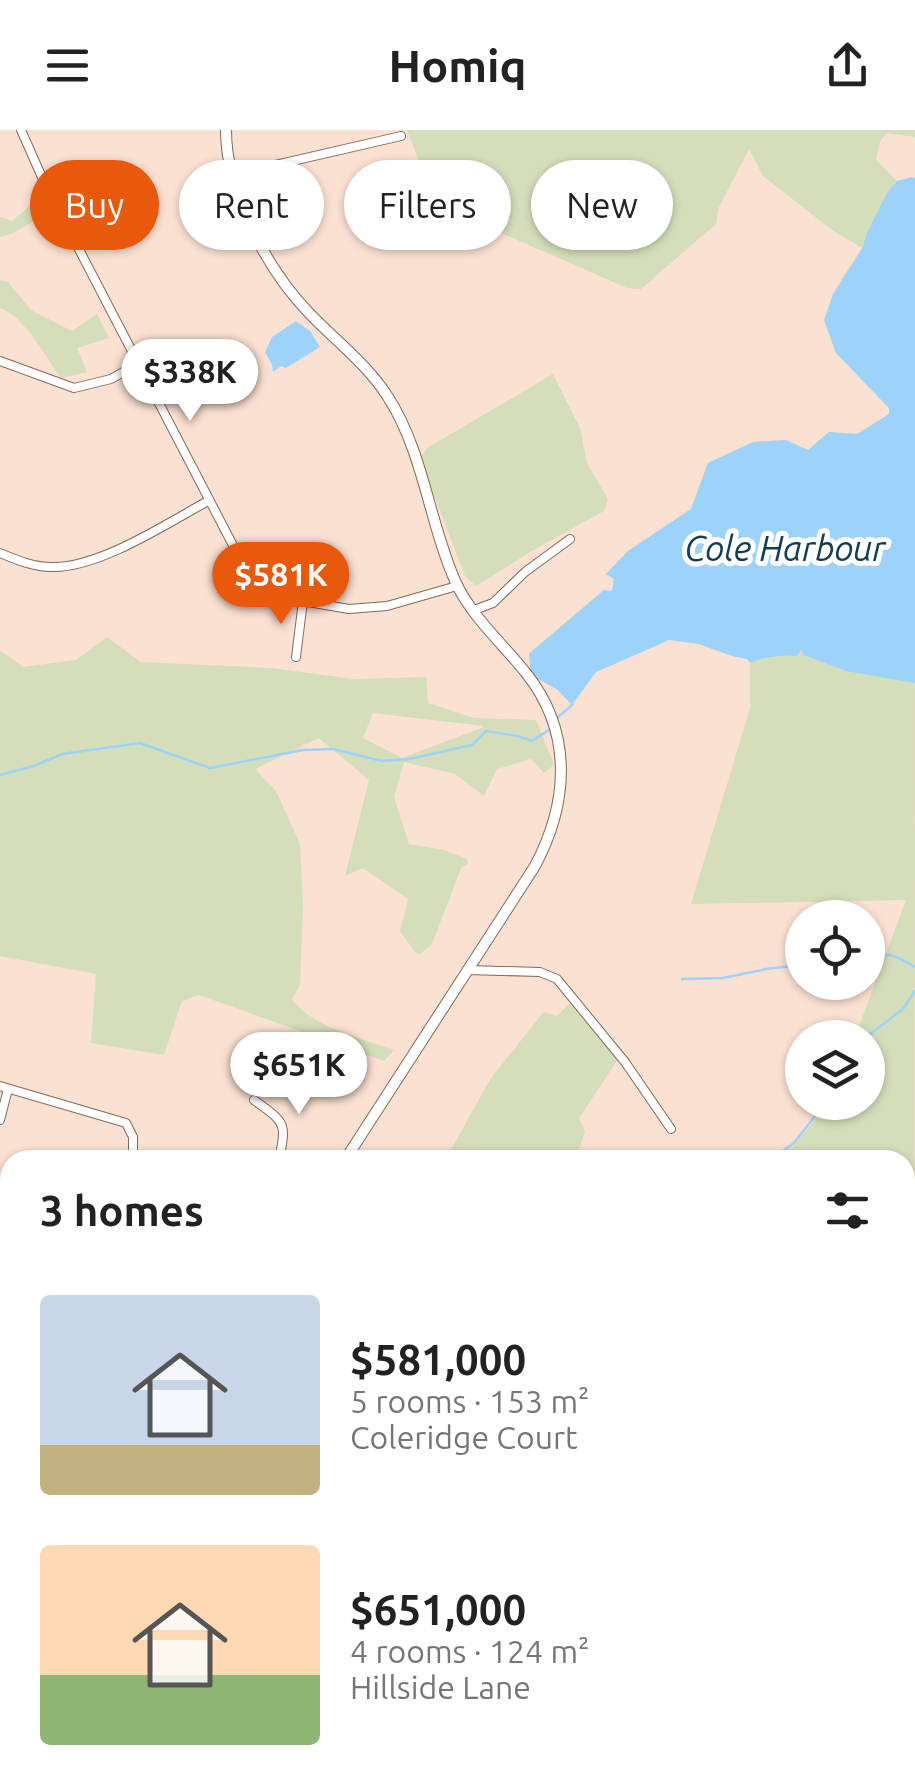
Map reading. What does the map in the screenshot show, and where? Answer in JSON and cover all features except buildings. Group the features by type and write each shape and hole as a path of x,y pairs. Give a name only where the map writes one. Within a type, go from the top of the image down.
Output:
{"main road":[{"path":"226,130 229,160"},
{"path":"264,250 278,276 376,379 389,398 413,449 457,586 544,702 558,737 562,778 558,812 546,846 351,1150"}],"street":[{"path":"21,130 208,502 254,584 273,596 340,609 377,608 457,586"},
{"path":"297,160 401,136"},
{"path":"0,360 74,388 111,379 140,363"},
{"path":"0,553 40,566 83,564 208,502"},
{"path":"474,610 493,603 526,572 570,540"},
{"path":"296,657 303,601"},
{"path":"467,970 540,972 557,979 625,1062 671,1128"},
{"path":"0,1120 4,1087 126,1122 134,1136 133,1150"},
{"path":"254,1100 282,1123 281,1150"}],"green space":[{"path":"407,130 915,130 915,137 887,133 880,141 876,160 897,181 915,178 914,1150 790,1150 815,1120 885,1120 885,1020 861,1020 869,1000 885,1000 885,956 906,900 691,904 750,708 747,659 699,644 669,640 596,672 572,705 558,690 531,675 529,653 604,590 612,591 614,579 606,574 628,551 691,509 708,463 753,442 786,440 808,450 829,432 857,434 889,414 889,408 836,353 824,320 841,280 862,248 832,230 763,176 749,149 718,209 716,224 641,289 627,288 540,250 673,250 673,160 531,160 531,246 511,237 511,160 418,160"},
{"path":"30,206 30,223 0,237 0,217 12,221"},
{"path":"0,280 8,282 31,310 72,331 97,314 109,338 77,348 87,372 61,378 26,328 0,308"},
{"path":"553,374 580,428 587,463 608,499 604,511 476,586 465,576 420,458 427,448"},
{"path":"107,637 141,662 272,668 353,679 426,677 428,703 474,718 536,720 554,765 544,773 531,759 497,769 484,796 455,774 404,762 394,797 409,844 444,850 467,859 468,864 461,868 432,944 420,954 400,931 408,899 363,868 345,876 369,780 319,738 255,769 276,791 300,844 300,985 292,999 324,1024 394,1050 384,1061 199,995 182,1001 164,1055 91,1043 96,974 0,956 0,650 23,667 76,660","holes":["373,713 483,726 402,758 363,738"]},
{"path":"570,1003 619,1058 579,1118 585,1131 579,1150 451,1150 491,1078 543,1012 557,1016"}],"water":[{"name":"Cole Harbour","path":"912,177 915,683 846,671 804,655 801,650 797,656 773,656 750,663 699,644 669,640 596,672 572,705 558,690 531,675 529,654 604,590 612,591 614,579 606,574 628,551 691,509 708,463 753,442 786,440 808,450 829,432 857,434 889,414 889,408 836,353 824,320 833,294 862,249 887,193 897,181"},
{"path":"296,321 310,331 320,347 273,372 265,352 272,337"}],"waterway":[{"path":"556,719 572,705"},
{"path":"0,775 62,754 140,743 210,768 303,750 333,749 382,761 409,759 472,745 486,731 532,741 549,730"},
{"path":"885,955 915,967"},
{"path":"682,979 723,978 785,967"},
{"path":"885,1023 903,1009 915,991"},
{"path":"785,1150 812,1120"}]}
